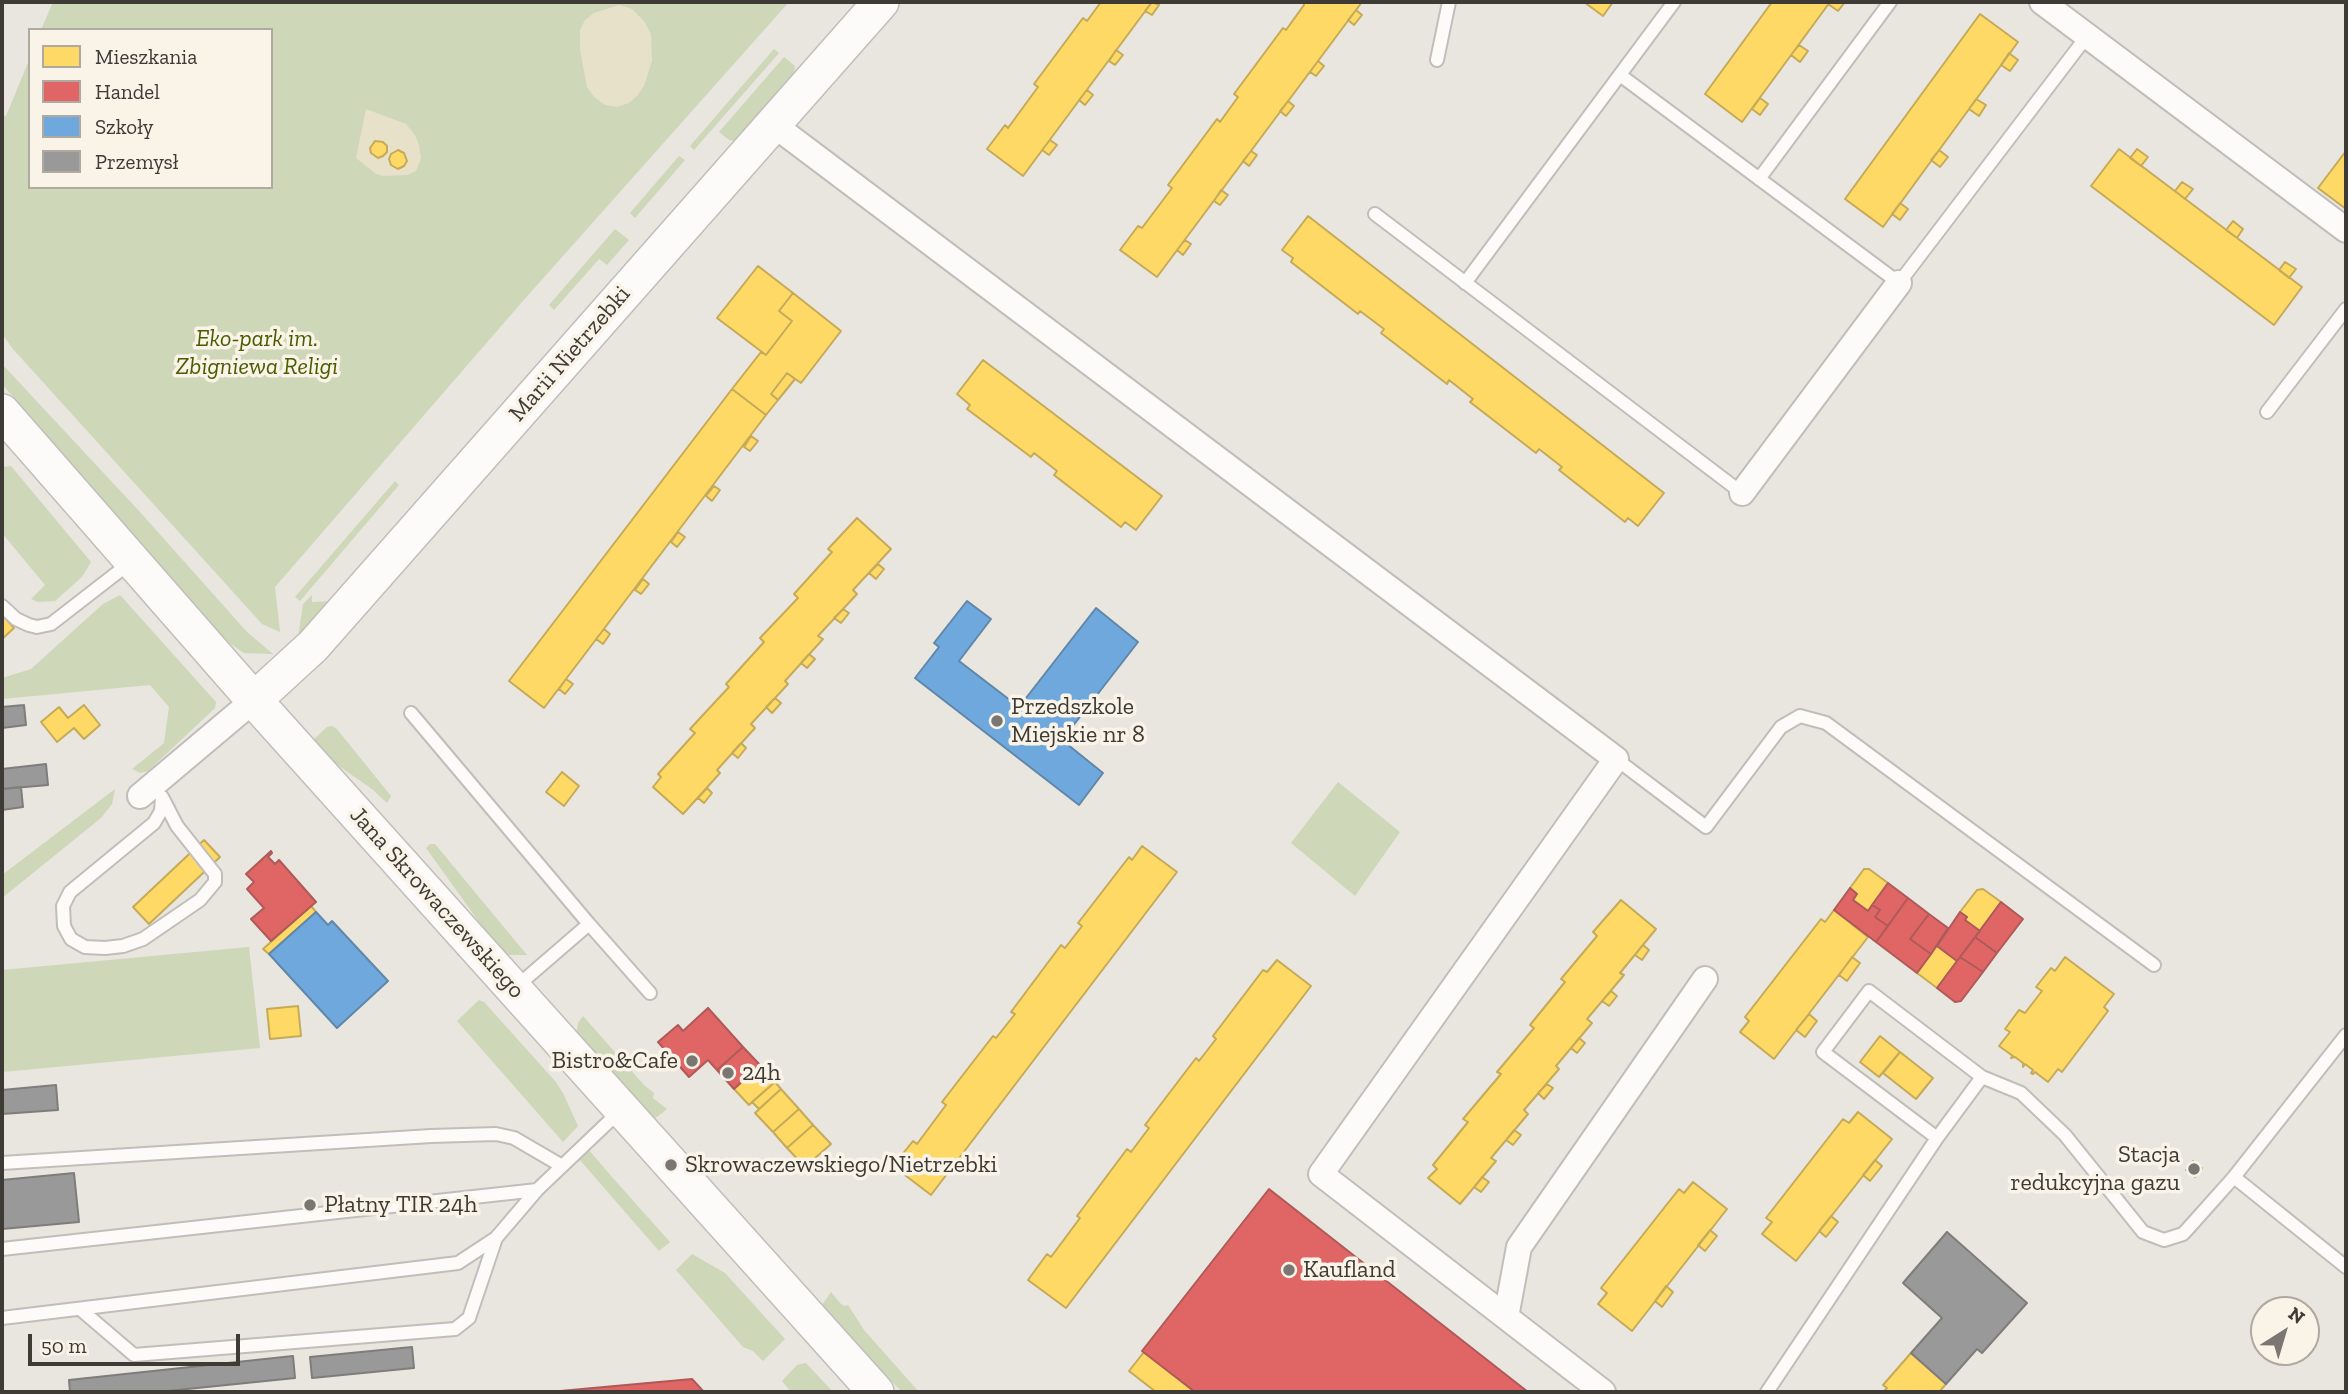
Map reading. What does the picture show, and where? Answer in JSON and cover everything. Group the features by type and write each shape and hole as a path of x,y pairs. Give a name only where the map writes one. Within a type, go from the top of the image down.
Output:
{"street":[{"name":"Marii Nietrzebki","path":"254,700 313,646 881,2"},
{"path":"2042,2 2346,230"},
{"path":"774,125 1616,759 1321,1174 1603,1392"},
{"path":"1742,493 1899,283"},
{"name":"Jana Skrowaczewskiego","path":"9,425 876,1392"},
{"path":"151,793 254,700"},
{"path":"1506,1317 1518,1247 1705,979"}],"lane":[{"path":"1437,60 1449,2"},
{"path":"1465,283 1674,2"},
{"path":"1759,179 1890,2"},
{"path":"1620,75 1899,283 2087,36"},
{"path":"1375,214 1742,493"},
{"path":"2267,412 2346,309"},
{"path":"2,606 16,619 37,627 45,626 56,621 132,561"},
{"path":"411,713 650,993"},
{"path":"1616,759 1706,827 1781,727 1800,716 1826,723 2154,965"},
{"path":"151,793 215,874 215,882 200,900 143,939 114,947 85,947 71,939 64,926 63,906 70,892 154,823 160,811 151,793"},
{"path":"513,989 589,924"},
{"path":"1937,1139 1823,1052 1869,991 1982,1077 2021,1093 2065,1135 2143,1232 2164,1240 2183,1234 2234,1177 2346,1035"},
{"path":"1767,1392 1937,1139 1982,1077"},
{"path":"2,1318 458,1263 496,1238 537,1190 622,1110"},
{"path":"2,1163 496,1134 514,1138 562,1166"},
{"path":"2234,1177 2346,1267"},
{"path":"2,1249 537,1190"},
{"path":"80,1309 134,1355 455,1329 469,1318 496,1238"}],"green space":[{"name":"Eko-park im. Zbigniewa Religi","path":"53,2 789,2 522,302 275,587 280,632 262,624 2,334 2,115 6,116 28,63 28,189 273,189 273,28 42,28"},
{"path":"774,49 779,53 694,150 690,146"},
{"path":"784,57 795,66 794,76 735,141 729,140 719,132"},
{"path":"679,156 685,160 635,218 630,213"},
{"path":"615,229 629,240 607,265 599,259 554,310 549,305"},
{"path":"2,364 247,632 273,654 244,653 216,634 2,384"},
{"path":"11,466 91,562 82,577 55,601 38,602 31,599 45,585 2,533 2,467"},
{"path":"395,481 399,485 300,601 295,597"},
{"path":"120,595 216,702 215,708 148,771 140,773 132,769 164,743 169,707 150,685 2,699 2,678 31,669 103,604"},
{"path":"312,595 312,602 333,601 298,638 303,604"},
{"path":"331,726 336,728 391,796 387,803 336,764 313,740"},
{"path":"1338,782 1400,832 1355,896 1291,843"},
{"path":"115,789 112,804 101,818 2,898 2,875"},
{"path":"435,844 527,955 509,955 497,947 426,848"},
{"path":"249,947 260,1048 2,1072 2,970"},
{"path":"479,1000 484,1002 563,1093 578,1126 563,1142 457,1021"},
{"path":"583,1016 654,1093 653,1098 667,1109 653,1118 576,1036 578,1023"},
{"path":"588,1149 670,1242 659,1251 579,1159"},
{"path":"692,1254 725,1273 785,1339 763,1361 753,1351 743,1347 676,1270"},
{"path":"831,1292 841,1304 848,1305 864,1330 919,1392 902,1392 820,1308"},
{"path":"806,1363 833,1392 791,1392 782,1381 797,1365"}],"sand":[{"path":"619,5 632,9 644,21 651,34 652,61 644,86 637,96 629,103 617,107 605,105 594,97 587,87 580,50 580,30 585,20 594,13"},
{"path":"366,109 406,124 415,135 421,158 416,171 407,175 382,176 356,158"}],"building: Mieszkania":[{"path":"1101,2 1152,2 1023,176 987,149 1005,125 1008,128 1038,87 1034,84 1083,18 1087,21"},
{"path":"1152,2 1159,5 1152,15 1145,11"},
{"path":"1303,2 1362,2 1157,277 1120,250 1138,226 1142,228 1172,188 1168,185 1217,119 1220,122 1238,97 1234,94 1283,28 1286,30 1304,5"},
{"path":"1584,2 1613,2 1603,16"},
{"path":"1772,2 1830,2 1742,122 1705,94"},
{"path":"1845,2 1838,11 1828,4"},
{"path":"1356,10 1362,15 1354,25 1348,20"},
{"path":"1980,14 2018,42 1883,227 1845,199"},
{"path":"1799,45 1808,51 1800,62 1791,55"},
{"path":"1116,50 1123,55 1115,65 1109,61"},
{"path":"2009,53 2018,60 2010,71 2001,65"},
{"path":"1318,61 1324,66 1316,76 1310,72"},
{"path":"1087,90 1093,95 1085,105 1079,100"},
{"path":"1760,98 1768,104 1760,115 1752,109"},
{"path":"1976,99 1986,105 1979,116 1969,109"},
{"path":"1288,101 1294,106 1286,116 1280,111"},
{"path":"1050,140 1057,145 1049,155 1042,150"},
{"path":"375,141 383,142 387,146 387,152 378,158 371,153 370,148"},
{"path":"2119,149 2302,287 2274,325 2091,186"},
{"path":"2137,149 2148,157 2141,166 2130,158"},
{"path":"398,150 404,153 407,161 398,169 391,165 389,159 391,154"},
{"path":"1939,150 1948,157 1940,167 1931,160"},
{"path":"1251,151 1257,155 1249,166 1243,161"},
{"path":"2346,151 2346,209 2318,188"},
{"path":"2182,182 2193,189 2185,199 2175,191"},
{"path":"1221,190 1228,195 1220,205 1214,201"},
{"path":"1900,203 1908,209 1900,220 1892,214"},
{"path":"1308,216 1664,493 1638,526 1628,518 1625,522 1559,470 1562,467 1539,449 1536,453 1470,402 1473,399 1449,380 1447,384 1381,333 1384,329 1360,311 1358,314 1291,262 1293,258 1282,250"},
{"path":"2233,221 2243,229 2237,238 2226,230"},
{"path":"1185,240 1191,244 1183,255 1177,250"},
{"path":"2285,262 2296,269 2289,278 2279,270"},
{"path":"758,266 793,293 779,311 792,321 766,355 717,318"},
{"path":"793,293 841,331 801,383 787,373 771,394 778,400 766,415 732,389 761,352 766,355 792,321 779,311"},
{"path":"983,360 1162,496 1136,530 1125,522 1121,527 1054,475 1057,471 1034,453 1031,457 967,409 970,405 957,394"},
{"path":"787,373 795,379 778,400 771,394"},
{"path":"732,389 766,415 544,708 509,681"},
{"path":"751,436 758,441 750,451 744,447"},
{"path":"714,486 720,490 712,501 706,496"},
{"path":"857,518 891,549 853,590 857,594 818,636 823,639 785,681 788,684 751,724 755,728 717,770 720,773 683,814 653,787 661,777 658,774 695,733 690,729 729,687 726,684 764,642 760,638 798,598 794,594 832,552 828,549"},
{"path":"678,532 685,537 677,547 671,542"},
{"path":"878,564 884,569 876,579 869,573"},
{"path":"643,579 649,584 641,594 635,590"},
{"path":"843,609 849,613 841,623 834,618"},
{"path":"2,614 14,628 2,639"},
{"path":"604,629 610,634 603,644 596,639"},
{"path":"809,654 815,659 807,668 801,663"},
{"path":"566,679 573,684 565,694 559,689"},
{"path":"775,698 781,703 772,713 766,707"},
{"path":"84,705 100,725 84,739 74,728 57,742 41,722 59,707 68,718"},
{"path":"741,743 746,748 738,758 732,753"},
{"path":"562,772 579,786 564,806 546,792"},
{"path":"707,788 712,793 704,803 698,798"},
{"path":"204,840 220,857 149,924 133,907"},
{"path":"1142,846 1177,872 931,1195 893,1166 913,1141 917,1144 946,1105 942,1102 993,1036 996,1038 1015,1014 1011,1012 1061,945 1065,948 1082,926 1078,923 1129,857 1132,860"},
{"path":"1864,869 1869,869 1888,883 1868,911 1853,900 1857,894 1850,888"},
{"path":"1983,889 2001,902 1980,931 1965,920 1967,917 1960,912 1977,890"},
{"path":"1621,900 1656,929 1620,973 1624,975 1587,1019 1592,1023 1556,1066 1559,1069 1524,1110 1528,1114 1491,1158 1496,1161 1460,1204 1428,1178 1437,1169 1433,1165 1468,1122 1463,1119 1501,1074 1497,1072 1534,1028 1530,1025 1565,982 1561,979 1597,936 1593,932"},
{"path":"311,906 316,912 269,954 263,949"},
{"path":"1834,910 1868,937 1774,1059 1740,1032 1749,1021 1745,1017 1821,919 1825,922"},
{"path":"1643,945 1649,950 1642,960 1635,955"},
{"path":"1937,946 1957,961 1937,988 1917,973"},
{"path":"1852,957 1860,963 1847,981 1839,975"},
{"path":"2065,957 2114,994 2104,1007 2108,1011 2062,1072 2058,1069 2048,1082 2035,1072 2031,1073 2033,1070 2025,1064 2023,1067 2023,1063 2015,1057 2011,1058 2013,1056 1999,1046 2010,1032 2005,1029 2019,1010 2025,1013 2042,991 2036,987 2051,968 2055,971"},
{"path":"1277,960 1311,986 1066,1308 1028,1280 1047,1254 1051,1257 1080,1218 1077,1216 1127,1149 1131,1152 1149,1128 1145,1125 1196,1058 1199,1061 1216,1039 1213,1036 1263,970 1267,972"},
{"path":"1611,991 1617,996 1609,1006 1602,1001"},
{"path":"298,1006 301,1036 270,1039 267,1009"},
{"path":"1809,1014 1817,1021 1805,1037 1796,1030"},
{"path":"1880,1036 1900,1052 1879,1077 1860,1062"},
{"path":"1579,1038 1585,1043 1577,1053 1571,1048"},
{"path":"1900,1052 1933,1078 1916,1099 1883,1073"},
{"path":"760,1065 775,1082 749,1105 734,1089"},
{"path":"775,1082 781,1089 759,1109 752,1102"},
{"path":"1547,1084 1553,1088 1544,1099 1538,1093"},
{"path":"781,1089 799,1109 773,1132 755,1113"},
{"path":"799,1109 813,1125 787,1148 773,1132"},
{"path":"1858,1112 1892,1139 1796,1261 1762,1234 1772,1222 1766,1218 1843,1119 1849,1123"},
{"path":"813,1125 831,1144 805,1167 787,1148"},
{"path":"1514,1130 1521,1135 1513,1145 1506,1140"},
{"path":"1875,1160 1882,1166 1870,1181 1863,1175"},
{"name":"Stacja redukcyjna gazu","path":"2193,1161 2202,1168 2195,1177 2186,1170"},
{"path":"1482,1177 1489,1182 1481,1192 1474,1187"},
{"path":"1693,1182 1727,1209 1632,1331 1598,1304 1607,1293 1601,1288 1679,1189 1684,1193"},
{"path":"1831,1216 1838,1222 1826,1237 1819,1231"},
{"path":"1710,1230 1717,1236 1705,1251 1698,1245"},
{"path":"1666,1286 1673,1292 1662,1307 1655,1301"},
{"path":"1144,1352 1195,1392 1156,1392 1129,1371"},
{"path":"1911,1353 1946,1384 1939,1392 1883,1392 1887,1388 1883,1385"}],"building: Handel":[{"path":"271,851 268,857 275,864 279,860 316,902 271,941 251,919 264,908 247,889 254,882 246,874"},
{"path":"1888,883 1908,898 1888,926 1875,917 1880,910 1872,905"},
{"path":"1850,888 1857,894 1853,900 1868,911 1872,905 1880,910 1875,917 1888,926 1876,942 1834,910"},
{"path":"1908,898 1929,914 1910,939 1931,954 1917,973 1876,942"},
{"path":"2001,902 2023,919 1997,953 1975,937"},
{"path":"1960,912 1967,917 1965,920 1980,931 1957,961 1937,946"},
{"path":"1929,914 1948,928 1931,954 1910,939"},
{"path":"1975,937 1997,953 1983,972 1960,957"},
{"path":"1960,957 1983,972 1961,1001 1955,1002 1937,988"},
{"path":"708,1008 743,1047 717,1070 708,1060 689,1077 658,1042 678,1025 683,1031"},
{"path":"743,1047 760,1065 734,1089 717,1070"},
{"name":"Kaufland","path":"1269,1189 1528,1392 1195,1392 1142,1351"},
{"path":"692,1379 704,1392 549,1392"}],"building: Szkoły":[{"path":"967,601 991,619 959,661 1019,707 1096,608 1138,642 1062,740 1103,773 1079,805 915,678 939,647 934,643"},
{"path":"316,912 328,925 332,921 388,981 337,1028 269,954"}],"building: Przemysł":[{"path":"24,705 26,725 2,728 2,707"},
{"path":"46,764 48,785 2,789 2,769"},
{"path":"21,787 23,807 2,810 2,789"},
{"path":"56,1085 58,1110 2,1114 2,1090"},
{"path":"74,1173 79,1222 2,1229 2,1180"},
{"path":"1947,1232 2027,1303 1982,1353 1977,1349 1946,1384 1911,1353 1942,1318 1903,1283"},
{"path":"412,1347 414,1368 312,1378 310,1357"},
{"path":"293,1356 295,1378 158,1392 70,1392 69,1380"}],"place":[{"name":"Przedszkole Miejskie nr 8","path":"997,721"},
{"name":"Bistro&Cafe","path":"692,1061"},
{"name":"24h","path":"728,1073"},
{"name":"Skrowaczewskiego/Nietrzebki","path":"671,1165"},
{"name":"Stacja redukcyjna gazu","path":"2194,1169"},
{"name":"Płatny TIR 24h","path":"310,1205"},
{"name":"Kaufland","path":"1289,1270"}]}
